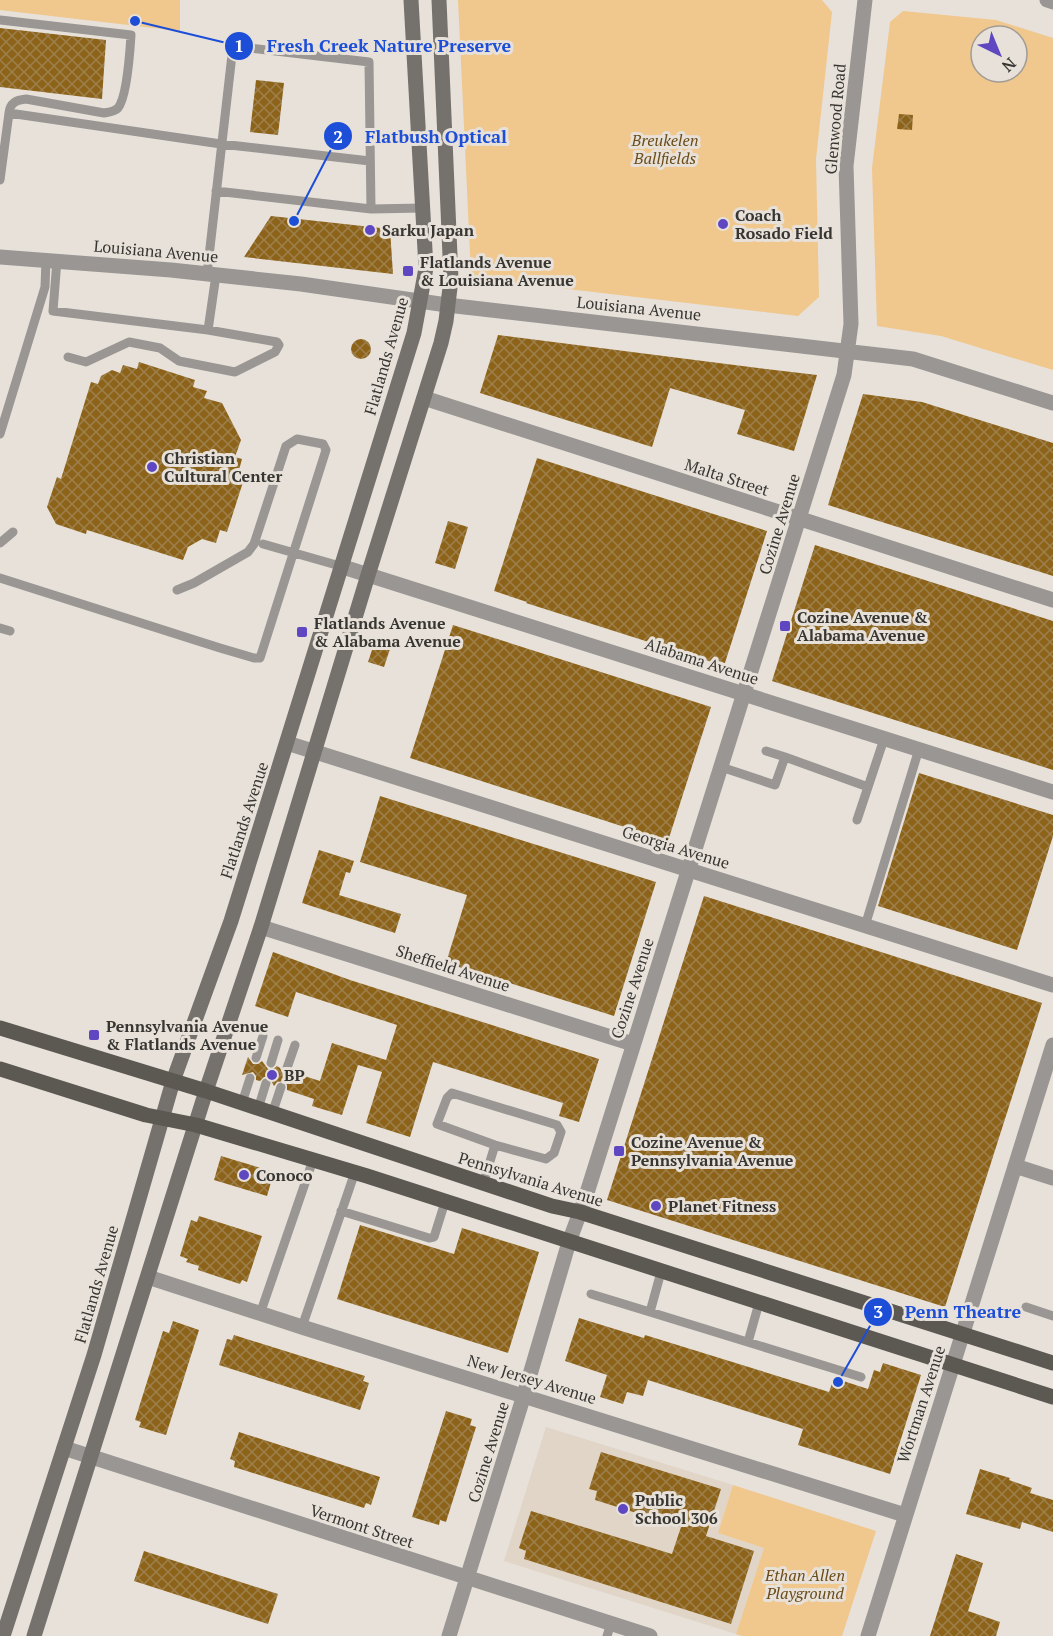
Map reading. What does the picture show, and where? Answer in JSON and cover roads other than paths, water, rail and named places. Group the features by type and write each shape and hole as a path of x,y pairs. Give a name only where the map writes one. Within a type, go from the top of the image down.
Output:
{"main road":[{"name":"Flatlands Avenue","path":"3,1636 94,1355 173,1082 231,921 414,333 426,268 411,0"},
{"path":"34,1636 206,1091 261,927 441,343 451,279 440,0"},
{"name":"Pennsylvania Avenue","path":"0,1028 206,1091 483,1184 552,1206 580,1212 1053,1363"},
{"path":"0,1069 162,1119 196,1125 355,1172 1053,1397"}],"street":[{"name":"Glenwood Road","path":"849,350 851,324 846,166 865,0"},
{"path":"1047,0 1053,2"},
{"name":"Louisiana Avenue","path":"0,257 211,275 447,305 849,350 913,359 1053,403"},
{"name":"Cozine Avenue","path":"448,1636 524,1395 569,1242 800,519 844,375 849,350"},
{"name":"Malta Street","path":"424,398 1053,600"},
{"name":"Alabama Avenue","path":"340,566 1053,792"},
{"name":"Georgia Avenue","path":"287,744 1053,985"},
{"name":"Sheffield Avenue","path":"261,927 633,1044"},
{"name":"Wortman Avenue","path":"868,1636 1053,1045"},
{"path":"1015,1166 1053,1178"},
{"name":"New Jersey Avenue","path":"148,1277 905,1515"},
{"name":"Vermont Street","path":"64,1448 466,1578 609,1630 650,1636"}],"lane":[{"path":"0,20 131,35 127,79 119,106 113,112 104,113 26,99 13,103 9,113 0,180"},
{"path":"208,330 216,191 232,46 369,62 371,209"},
{"path":"9,113 221,144 370,161"},
{"path":"216,191 371,209 423,208"},
{"path":"51,260 53,311 208,330 277,342 279,345 275,352 235,372 179,361 160,348 129,342 86,362 68,357"},
{"path":"0,434 45,287 51,260"},
{"path":"0,578 220,648 260,658 326,450 323,444 302,439 292,441 286,446 254,544 248,552 194,583 177,590"},
{"path":"0,543 13,532"},
{"path":"263,544 340,566"},
{"path":"0,628 10,632"},
{"path":"857,820 884,739"},
{"path":"864,926 919,749"},
{"path":"766,751 868,787"},
{"path":"721,767 775,785 785,757"},
{"path":"256,1058 263,1036"},
{"path":"271,1063 278,1040"},
{"path":"287,1068 295,1045"},
{"path":"242,1103 250,1078"},
{"path":"265,1111 266,1083"},
{"path":"265,1111 281,1087"},
{"path":"452,1093 557,1125 561,1132 554,1154 546,1159 495,1145 437,1124 447,1098 452,1093"},
{"path":"483,1184 495,1145"},
{"path":"260,1314 313,1160"},
{"path":"302,1327 355,1172"},
{"path":"341,1211 429,1238 434,1237 445,1202"},
{"path":"650,1312 661,1272"},
{"path":"591,1294 861,1377"},
{"path":"748,1342 759,1304"},
{"path":"1026,1307 1053,1316"}],"place":[{"name":"Fresh Creek Nature Preserve","path":"135,21"},
{"name":"Flatbush Optical","path":"294,221"},
{"name":"Coach Rosado Field","path":"723,224"},
{"name":"Sarku Japan","path":"370,230"},
{"name":"Flatlands Avenue & Louisiana Avenue","path":"408,271"},
{"name":"Christian Cultural Center","path":"152,467"},
{"name":"Cozine Avenue & Alabama Avenue","path":"785,626"},
{"name":"Flatlands Avenue & Alabama Avenue","path":"302,632"},
{"name":"Pennsylvania Avenue & Flatlands Avenue","path":"94,1035"},
{"name":"BP","path":"272,1075"},
{"name":"Cozine Avenue & Pennsylvania Avenue","path":"619,1151"},
{"name":"Conoco","path":"244,1175"},
{"name":"Planet Fitness","path":"656,1206"},
{"name":"Penn Theatre","path":"838,1382"},
{"name":"Public School 306","path":"623,1509"}],"park label":[{"name":"Breukelen Ballfields","path":"665,149"},
{"name":"Ethan Allen Playground","path":"805,1584"}]}
